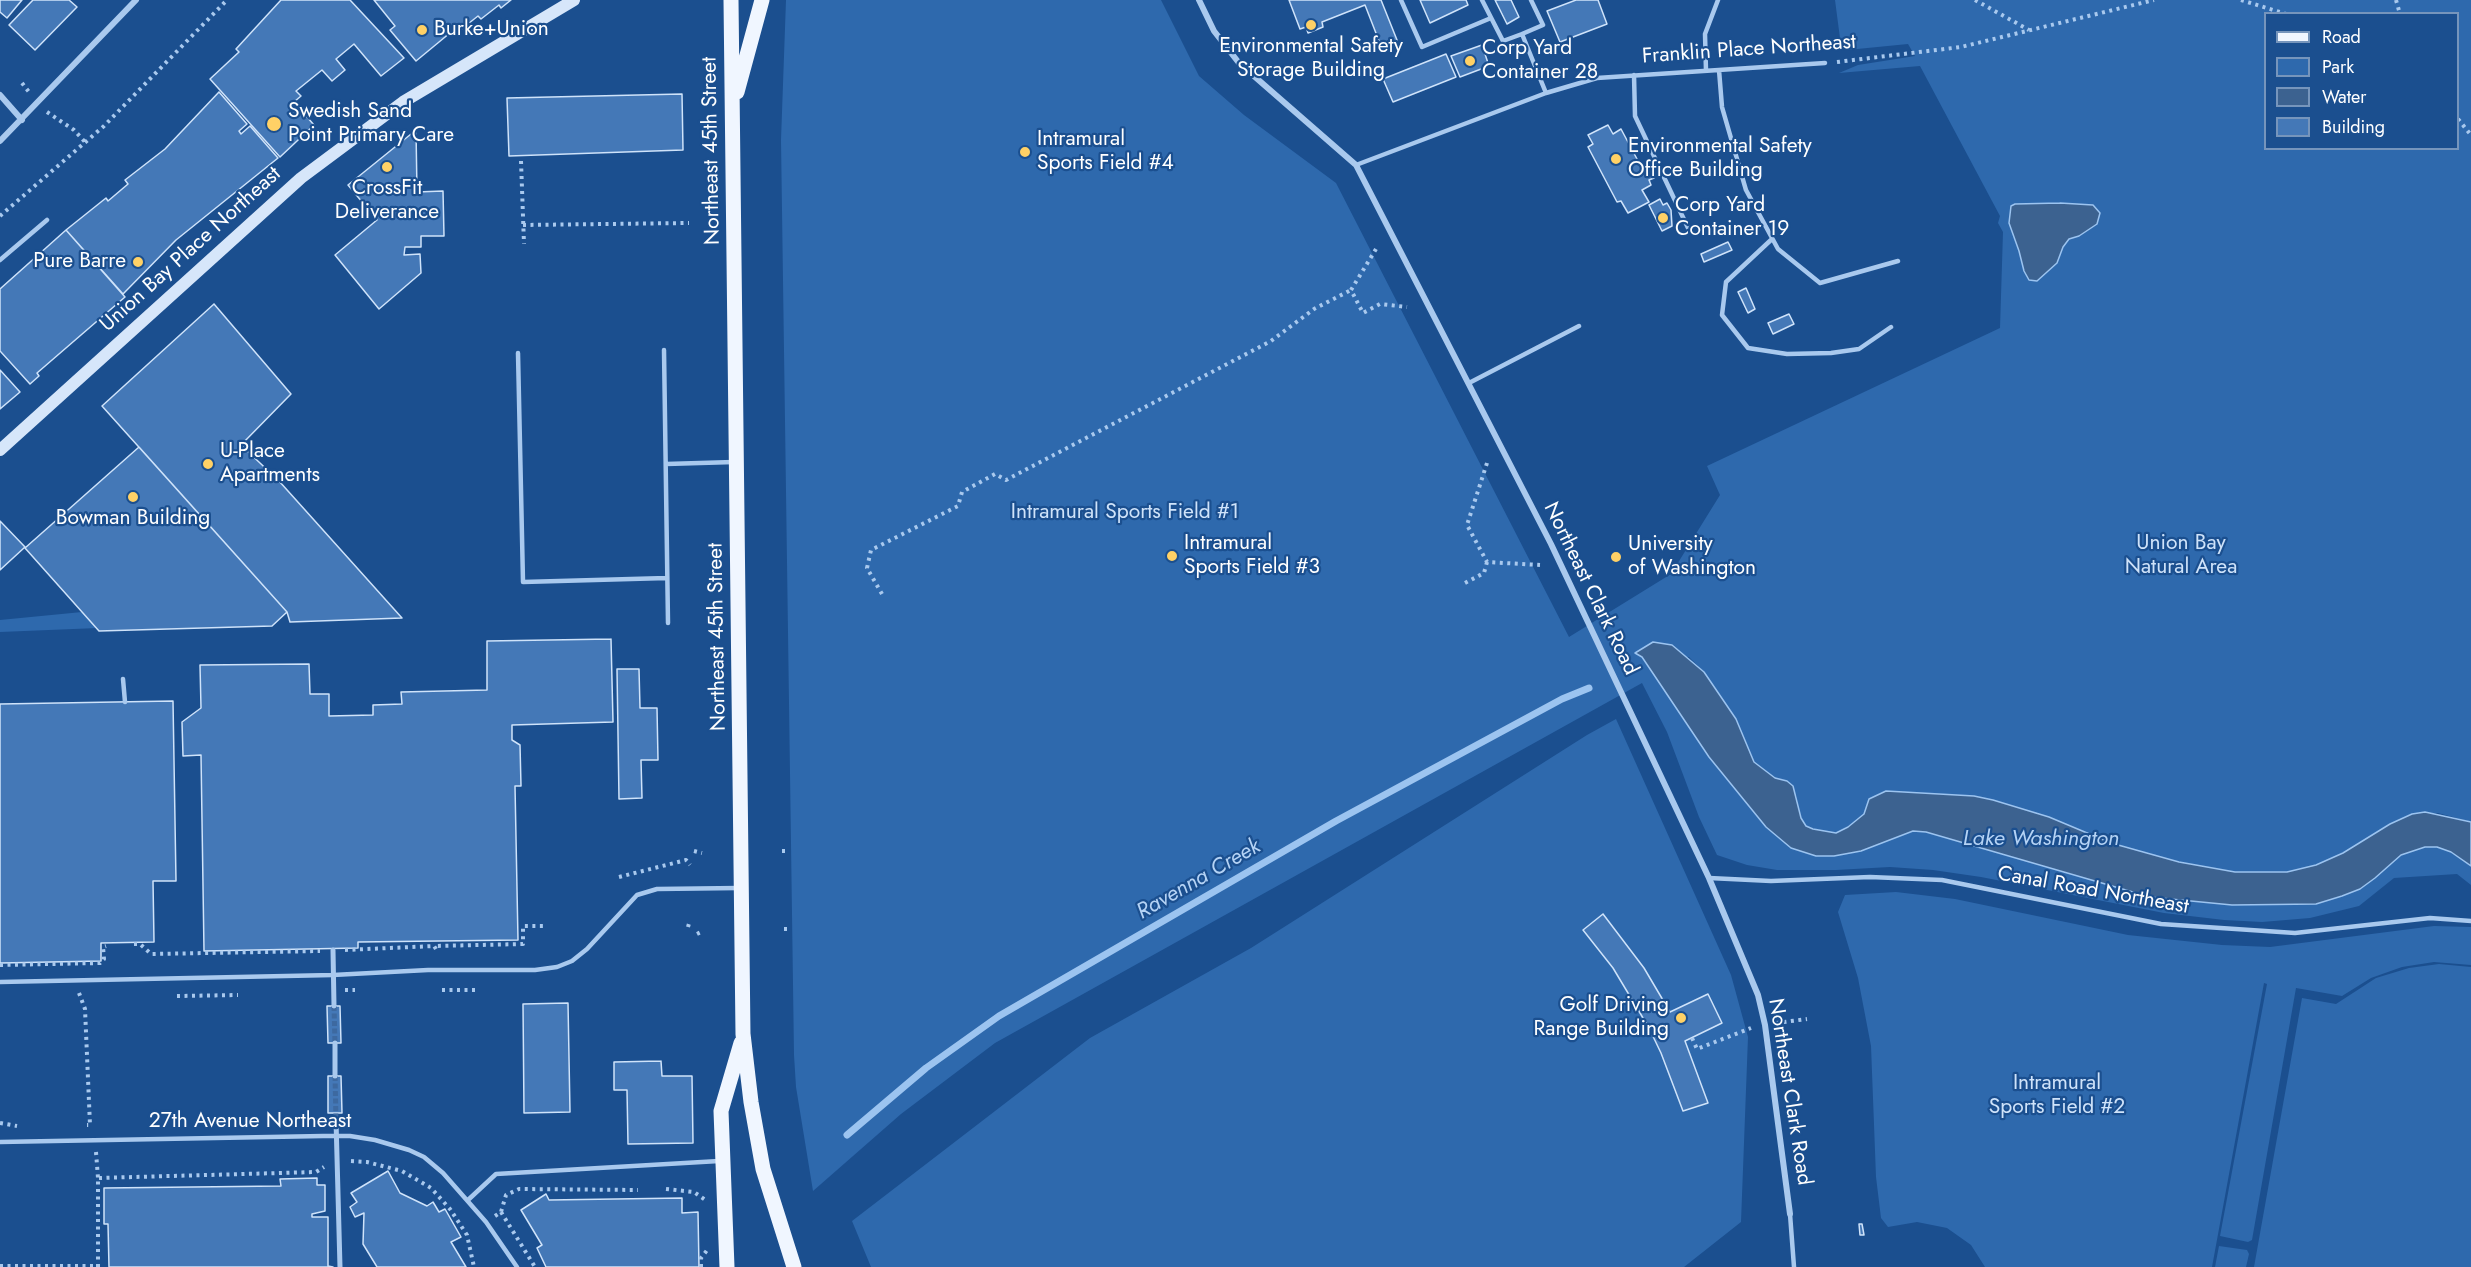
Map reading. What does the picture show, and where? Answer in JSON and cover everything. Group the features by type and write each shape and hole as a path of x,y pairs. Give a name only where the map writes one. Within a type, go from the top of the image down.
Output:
{"main road":[{"name":"Union Bay Place Northeast","path":"0,450 301,178 403,102 573,0"},
{"name":"Northeast 45th Street","path":"731,0 743,1034 751,1102 763,1169 794,1267"},
{"path":"733,110 762,0"},
{"path":"727,1267 721,1111 743,1034"}],"street":[{"path":"0,141 136,0"},
{"name":"Northeast Clark Road","path":"1199,0 1214,31 1239,63 1356,165 1469,383 1594,634 1709,878 1758,995 1765,1025 1790,1215"},
{"path":"0,95 22,120"},
{"path":"333,950 334,1006"},
{"path":"335,1043 335,1076"},
{"path":"336,1120 340,1267"}],"lane":[{"path":"1401,0 1422,47 1491,18"},
{"path":"1482,0 1503,41 1543,25 1531,0"},
{"path":"1706,71 1705,34 1718,0"},
{"path":"1522,34 1546,93"},
{"name":"Franklin Place Northeast","path":"1356,165 1546,93 1598,78 1825,63"},
{"path":"1719,70 1722,107 1746,190 1778,249 1820,283 1898,261"},
{"path":"1634,75 1635,116 1689,230"},
{"path":"0,260 47,220"},
{"path":"1772,239 1726,282 1722,315 1748,348 1787,354 1831,353 1859,349 1891,327"},
{"path":"1469,383 1579,326"},
{"path":"664,350 668,622"},
{"path":"518,353 523,582 667,578"},
{"path":"666,464 736,462"},
{"path":"123,680 124,702"},
{"name":"Canal Road Northeast","path":"1709,878 1771,881 1870,877 1942,880 2161,924 2295,933 2430,918 2471,921"},
{"path":"0,982 333,975 428,970 536,970 557,967 572,961 637,895 657,889 742,888"},
{"name":"27th Avenue Northeast","path":"0,1142 337,1136 375,1140 424,1157 443,1173 468,1200 517,1267"},
{"path":"468,1200 496,1174 722,1161"},
{"name":"Northeast Clark Road","path":"1790,1215 1794,1267"}],"path":[{"path":"0,216 104,126 227,0"},
{"path":"1975,0 2029,31"},
{"name":"Franklin Place Northeast","path":"1825,63 1961,47 2154,0"},
{"path":"2241,0 2280,12"},
{"path":"22,83 31,94"},
{"path":"47,112 74,130 85,142"},
{"path":"2459,121 2471,135"},
{"path":"521,161 524,244"},
{"path":"523,225 689,223"},
{"path":"882,594 867,568 871,550 958,506 962,492 995,474 1006,480 1271,341 1314,309 1352,290 1376,249"},
{"path":"1352,290 1363,313 1380,304 1407,307"},
{"path":"1465,583 1484,573 1487,562 1467,525 1487,463"},
{"path":"1487,562 1540,565"},
{"path":"694,851 702,853"},
{"path":"619,877 686,860 690,865"},
{"path":"688,927 690,920"},
{"path":"134,944 140,944 151,954 435,948 523,944 523,926 544,926"},
{"path":"697,934 703,931"},
{"path":"0,965 100,963 104,959 103,947 106,946"},
{"path":"201,953 201,962"},
{"path":"456,982 457,990"},
{"path":"442,990 478,990"},
{"path":"79,993 85,1009 90,1125"},
{"path":"177,996 238,994"},
{"path":"1692,1038 1697,1049 1744,1030 1807,1019"},
{"path":"0,1266 98,1266 96,1152"},
{"path":"98,1178 316,1172 337,1160 367,1162 402,1171 431,1188 450,1209 467,1235 474,1267"},
{"path":"495,1216 501,1212 506,1195 519,1189 638,1190"},
{"path":"666,1190 694,1191 707,1202"},
{"path":"501,1212 535,1267"},
{"path":"467,1235 475,1229"}],"green space":[{"path":"786,0 1161,0 1199,76 1244,115 1336,183 1569,637 1671,574 1720,495 1707,466 2000,328 2003,232 1998,223 2000,216 1920,66 1839,73 1858,65 1915,56 1908,44 1847,50 1846,46 1841,46 1835,0 2471,0 2471,822 2438,813 2412,814 2390,824 2343,853 2316,865 2287,872 2235,872 2179,862 2111,843 2049,817 1974,796 1886,791 1869,799 1864,814 1857,821 1836,833 1824,832 1806,826 1801,818 1796,795 1787,781 1775,778 1754,762 1736,719 1704,672 1689,657 1636,653 1642,657 1709,757 1766,827 1782,841 1887,841 1913,831 1926,832 2150,897 2232,905 2316,904 2360,889 2401,855 2425,847 2437,847 2451,852 2471,866 2471,885 2457,874 2394,878 2359,906 2310,918 2262,922 2164,913 1981,877 1933,870 1890,867 1777,870 1747,865 1717,855 1699,817 1667,732 1642,683 995,1043 901,1114 813,1191 796,1087 781,140"},
{"path":"82,612 98,628 0,632 0,620"},
{"path":"1616,719 1731,975 1748,1037 1741,1222 1684,1267 871,1267 852,1221 1090,1038 1251,948 1587,735"},
{"name":"Intramural Sports Field #2","path":"1896,892 1955,899 2128,935 2222,945 2270,947 2434,926 2471,927 2471,965 2434,962 2402,967 2371,978 2342,996 2296,988 2252,1240 2248,1242 2220,1236 2267,984 2264,983 2212,1267 1985,1267 1971,1245 1947,1228 1917,1222 1888,1227 1881,1218 1876,1177 1871,1046 1858,978 1838,912 1845,895"},
{"path":"2439,964 2471,967 2471,1267 2254,1267 2302,998 2336,1004 2376,978 2409,968"},
{"path":"2219,1246 2247,1250 2249,1254 2246,1267 2215,1267"}],"water":[{"path":"2060,203 2093,205 2100,213 2097,224 2079,236 2069,239 2057,263 2037,281 2029,280 2009,223 2011,206"},
{"name":"Lake Washington","path":"1653,642 1672,645 1704,672 1736,719 1754,762 1775,778 1787,781 1793,786 1801,818 1806,826 1813,829 1836,833 1848,827 1864,814 1869,799 1886,791 1974,796 2049,817 2111,843 2179,862 2235,872 2287,872 2316,865 2343,853 2390,824 2412,814 2425,812 2471,822 2471,866 2451,852 2437,847 2425,847 2401,855 2360,889 2316,904 2232,905 2150,897 1926,832 1913,831 1861,851 1834,856 1816,856 1791,848 1766,827 1709,757 1642,657 1635,653"}],"building":[{"path":"0,0 22,0 7,18 0,12"},
{"path":"33,0 69,0 77,7 35,50 9,25"},
{"path":"281,0 350,0 404,58 381,76 354,44 336,59 345,70 332,81 322,70 296,91 301,96 294,102 314,125 280,157 210,79 239,52 236,49"},
{"name":"Burke+Union","path":"374,0 511,0 501,8 499,5 481,19 478,16 459,31 456,28 416,61 390,30 395,26"},
{"name":"Environmental Safety Storage Building","path":"1289,0 1381,0 1397,40 1381,46 1365,5 1322,22 1323,27 1308,33 1306,27 1300,29"},
{"path":"1420,0 1466,0 1468,5 1430,23"},
{"path":"1495,0 1511,0 1519,17 1507,24"},
{"path":"1576,0 1598,0 1607,24 1560,42 1547,11"},
{"name":"Corp Yard Container 28","path":"1482,45 1489,66 1460,77 1451,56"},
{"path":"1446,54 1456,77 1393,102 1383,79"},
{"path":"219,92 247,124 239,131 241,134 250,126 278,158 176,240 123,294 66,230 106,198 108,201 128,184 125,180 165,149"},
{"path":"682,94 683,150 509,156 507,98"},
{"name":"Environmental Safety Office Building","path":"1608,125 1613,134 1621,129 1645,174 1651,171 1654,178 1649,180 1651,185 1642,190 1649,202 1628,213 1621,201 1617,202 1588,147 1593,144 1588,135"},
{"path":"416,130 417,192 443,191 444,236 421,236 421,247 405,247 404,255 420,254 421,273 379,309 335,255 377,220 348,185"},
{"name":"Corp Yard Container 19","path":"1660,199 1663,205 1667,203 1671,210 1672,226 1662,231 1649,205"},
{"path":"66,230 125,297 37,373 39,376 30,384 0,351 0,289"},
{"path":"1728,242 1732,250 1704,262 1701,254"},
{"path":"1746,288 1755,309 1748,313 1738,292"},
{"name":"U-Place Apartments","path":"214,304 291,394 241,445 279,481 402,618 290,622 287,612 102,406"},
{"path":"1789,314 1794,324 1773,334 1768,323"},
{"path":"0,370 20,392 0,409"},
{"name":"Bowman Building","path":"139,447 287,612 272,626 99,631 25,548"},
{"path":"0,521 25,547 0,570"},
{"path":"611,639 613,722 512,725 512,740 520,745 521,786 515,786 518,940 358,942 358,948 204,951 201,755 183,756 182,722 201,708 200,665 309,664 310,694 329,694 329,716 373,715 373,705 402,704 401,692 487,690 487,641"},
{"path":"617,669 639,669 640,708 657,708 658,760 641,760 642,798 619,799"},
{"path":"173,701 176,881 153,881 154,942 101,943 101,961 0,963 0,704"},
{"name":"Golf Driving Range Building","path":"1603,914 1644,968 1670,1012 1708,994 1722,1023 1685,1041 1708,1103 1683,1111 1649,1028 1613,968 1583,930"},
{"path":"568,1003 570,1112 524,1113 523,1004"},
{"path":"327,1006 340,1006 341,1043 328,1043"},
{"path":"661,1061 662,1076 692,1076 693,1143 628,1144 627,1090 614,1090 614,1062"},
{"path":"328,1076 341,1076 342,1113 328,1113"},
{"path":"388,1171 400,1193 427,1206 433,1202 439,1212 445,1209 461,1237 451,1242 466,1267 377,1267 363,1244 364,1213 355,1217 350,1207 357,1202 351,1193"},
{"path":"317,1178 317,1185 325,1185 325,1211 312,1214 312,1217 328,1217 328,1266 333,1267 109,1267 108,1224 104,1224 104,1188 281,1186 280,1179"},
{"path":"546,1194 549,1200 682,1198 682,1213 698,1212 699,1267 546,1267 537,1248 542,1245 521,1210"},
{"path":"1859,1224 1862,1224 1864,1235 1860,1235"}],"waterway":[{"name":"Ravenna Creek","path":"847,1135 926,1068 999,1016 1336,821 1562,699 1589,688"}],"tunnel":[{"path":"334,1006 335,1043"},
{"path":"335,1076 336,1120"}],"place":[{"name":"Environmental Safety Storage Building","path":"1311,25"},
{"name":"Burke+Union","path":"422,30"},
{"name":"Corp Yard Container 28","path":"1470,61"},
{"name":"Swedish Sand Point Primary Care","path":"274,124"},
{"name":"Intramural Sports Field #4","path":"1025,152"},
{"name":"Environmental Safety Office Building","path":"1616,159"},
{"name":"CrossFit Deliverance","path":"387,167"},
{"name":"Corp Yard Container 19","path":"1663,218"},
{"name":"Pure Barre","path":"138,262"},
{"name":"U-Place Apartments","path":"208,464"},
{"name":"Bowman Building","path":"133,497"},
{"name":"Intramural Sports Field #3","path":"1172,556"},
{"name":"University of Washington","path":"1616,557"},
{"name":"Golf Driving Range Building","path":"1681,1018"}],"park label":[{"name":"Intramural Sports Field #1","path":"1125,513"},
{"name":"Union Bay Natural Area","path":"2181,556"}]}
